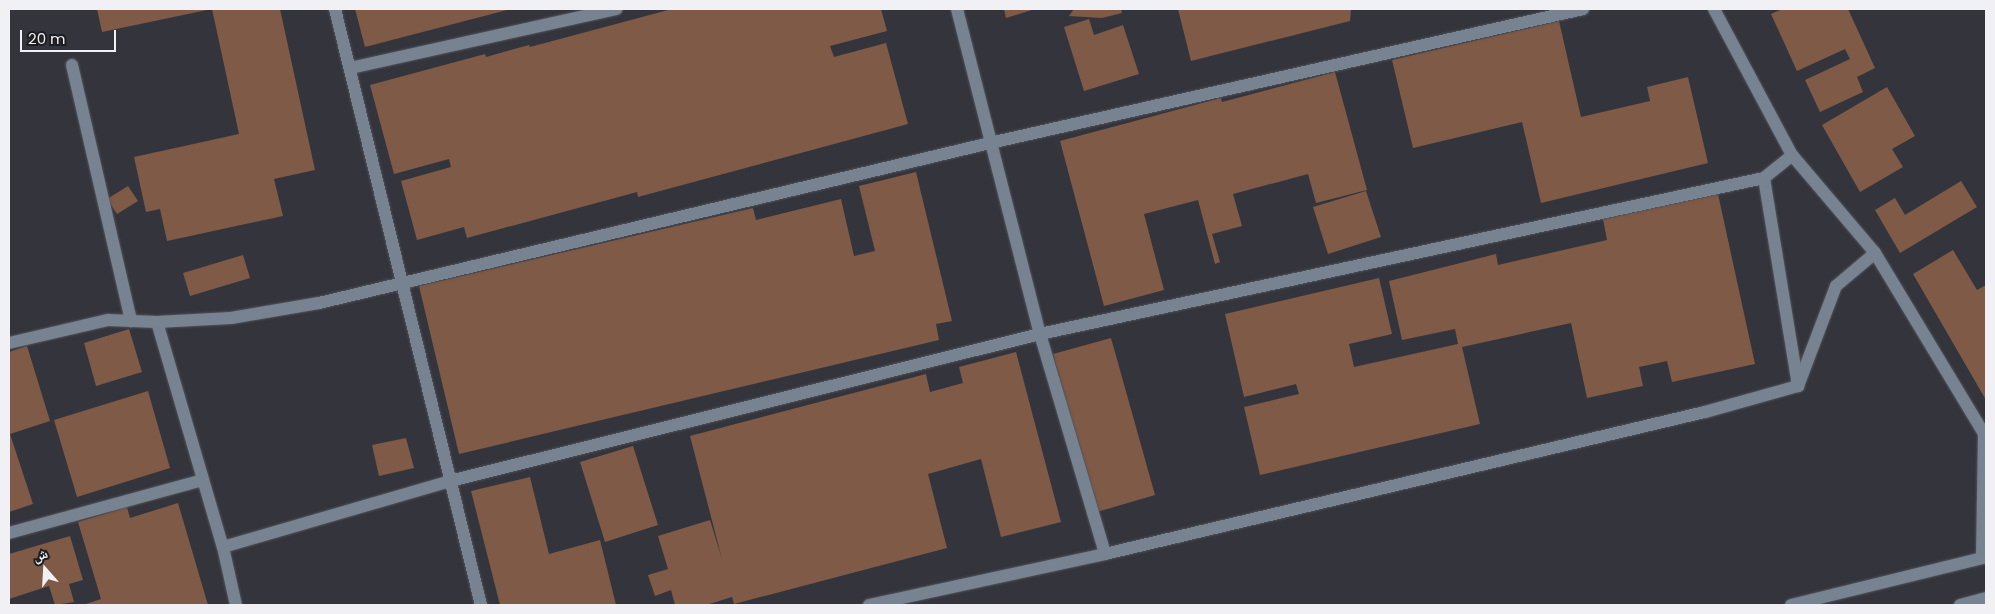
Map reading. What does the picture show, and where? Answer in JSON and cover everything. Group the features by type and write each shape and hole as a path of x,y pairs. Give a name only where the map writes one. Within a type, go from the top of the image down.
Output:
{"street":[{"path":"335,9 401,285 481,605"},
{"path":"350,68 617,9"},
{"path":"957,9 1040,334 1105,554"},
{"path":"9,343 108,320 158,322 231,318 401,285 990,143 1583,9"},
{"path":"1714,9 1792,155 1875,253 1985,435 1984,558 1791,605"},
{"path":"72,65 131,321"},
{"path":"223,547 450,480 1040,334 1764,178 1792,155"},
{"path":"1764,178 1798,386"},
{"path":"1798,386 1836,286 1875,253"},
{"path":"158,322 223,547 236,605"},
{"path":"869,605 1105,554 1706,412 1798,386"},
{"path":"9,533 203,480"},
{"path":"1968,604 1986,598"}],"building":[{"path":"97,9 207,9 207,10 102,32"},
{"path":"212,9 280,9 315,170 274,179 283,216 167,241 160,209 146,212 134,157 239,134"},
{"path":"355,9 511,9 365,47"},
{"path":"672,9 881,9 887,31 830,46 834,57 886,43 908,124 638,197 637,192 467,238 464,227 417,240 401,181 451,167 449,159 394,174 370,85 485,54 486,57 529,45 530,47"},
{"path":"1004,9 1035,9 1006,18"},
{"path":"1074,9 1121,9 1122,13 1102,18 1069,16"},
{"path":"1178,9 1351,9 1350,21 1191,61"},
{"path":"1782,9 1848,9 1875,68 1857,77 1863,92 1820,112 1805,80 1850,59 1845,49 1797,71 1771,14"},
{"path":"1089,19 1094,35 1123,25 1139,74 1084,91 1064,27"},
{"path":"1559,21 1581,117 1650,101 1647,87 1688,77 1708,163 1541,203 1522,122 1413,148 1392,60"},
{"path":"1335,72 1367,190 1316,203 1308,174 1233,194 1242,226 1212,234 1220,262 1215,264 1198,200 1144,214 1164,290 1104,306 1060,141 1221,98 1222,102"},
{"path":"1887,87 1915,136 1892,149 1903,167 1860,192 1822,125"},
{"path":"916,172 952,321 936,324 939,340 459,454 419,286 753,208 756,220 841,199 854,256 875,251 859,186"},
{"path":"1961,181 1977,207 1900,253 1875,210 1895,198 1905,215"},
{"path":"128,186 138,201 117,214 107,199"},
{"path":"1366,191 1381,237 1328,254 1313,207"},
{"path":"1718,194 1755,364 1672,382 1667,361 1639,367 1643,386 1587,398 1571,323 1462,347 1480,424 1260,475 1244,407 1299,394 1296,384 1244,397 1225,314 1379,278 1392,334 1349,344 1354,367 1458,344 1455,329 1402,340 1389,281 1496,254 1498,265 1607,240 1603,219"},
{"path":"1953,250 1977,290 1986,285 1986,400 1913,274"},
{"path":"243,255 250,278 190,296 183,273"},
{"path":"129,329 142,372 96,386 84,343"},
{"path":"1111,338 1155,495 1097,512 1053,354"},
{"path":"27,346 50,421 10,434 33,504 9,512 9,352"},
{"path":"1016,352 1061,522 1001,537 981,459 928,474 947,548 734,604 732,597 706,605 675,605 671,590 655,596 648,575 668,569 658,536 710,520 722,559 690,436 926,374 930,392 963,383 959,367"},
{"path":"148,391 170,468 77,497 54,420"},
{"path":"406,438 414,468 379,476 372,445"},
{"path":"633,446 658,525 605,542 580,462"},
{"path":"530,477 549,554 600,540 616,605 500,605 471,491"},
{"path":"178,503 208,605 83,605 101,599 78,522 127,507 130,518"},
{"path":"70,536 83,580 69,584 74,602 55,605 49,586 9,599 9,554"}]}
